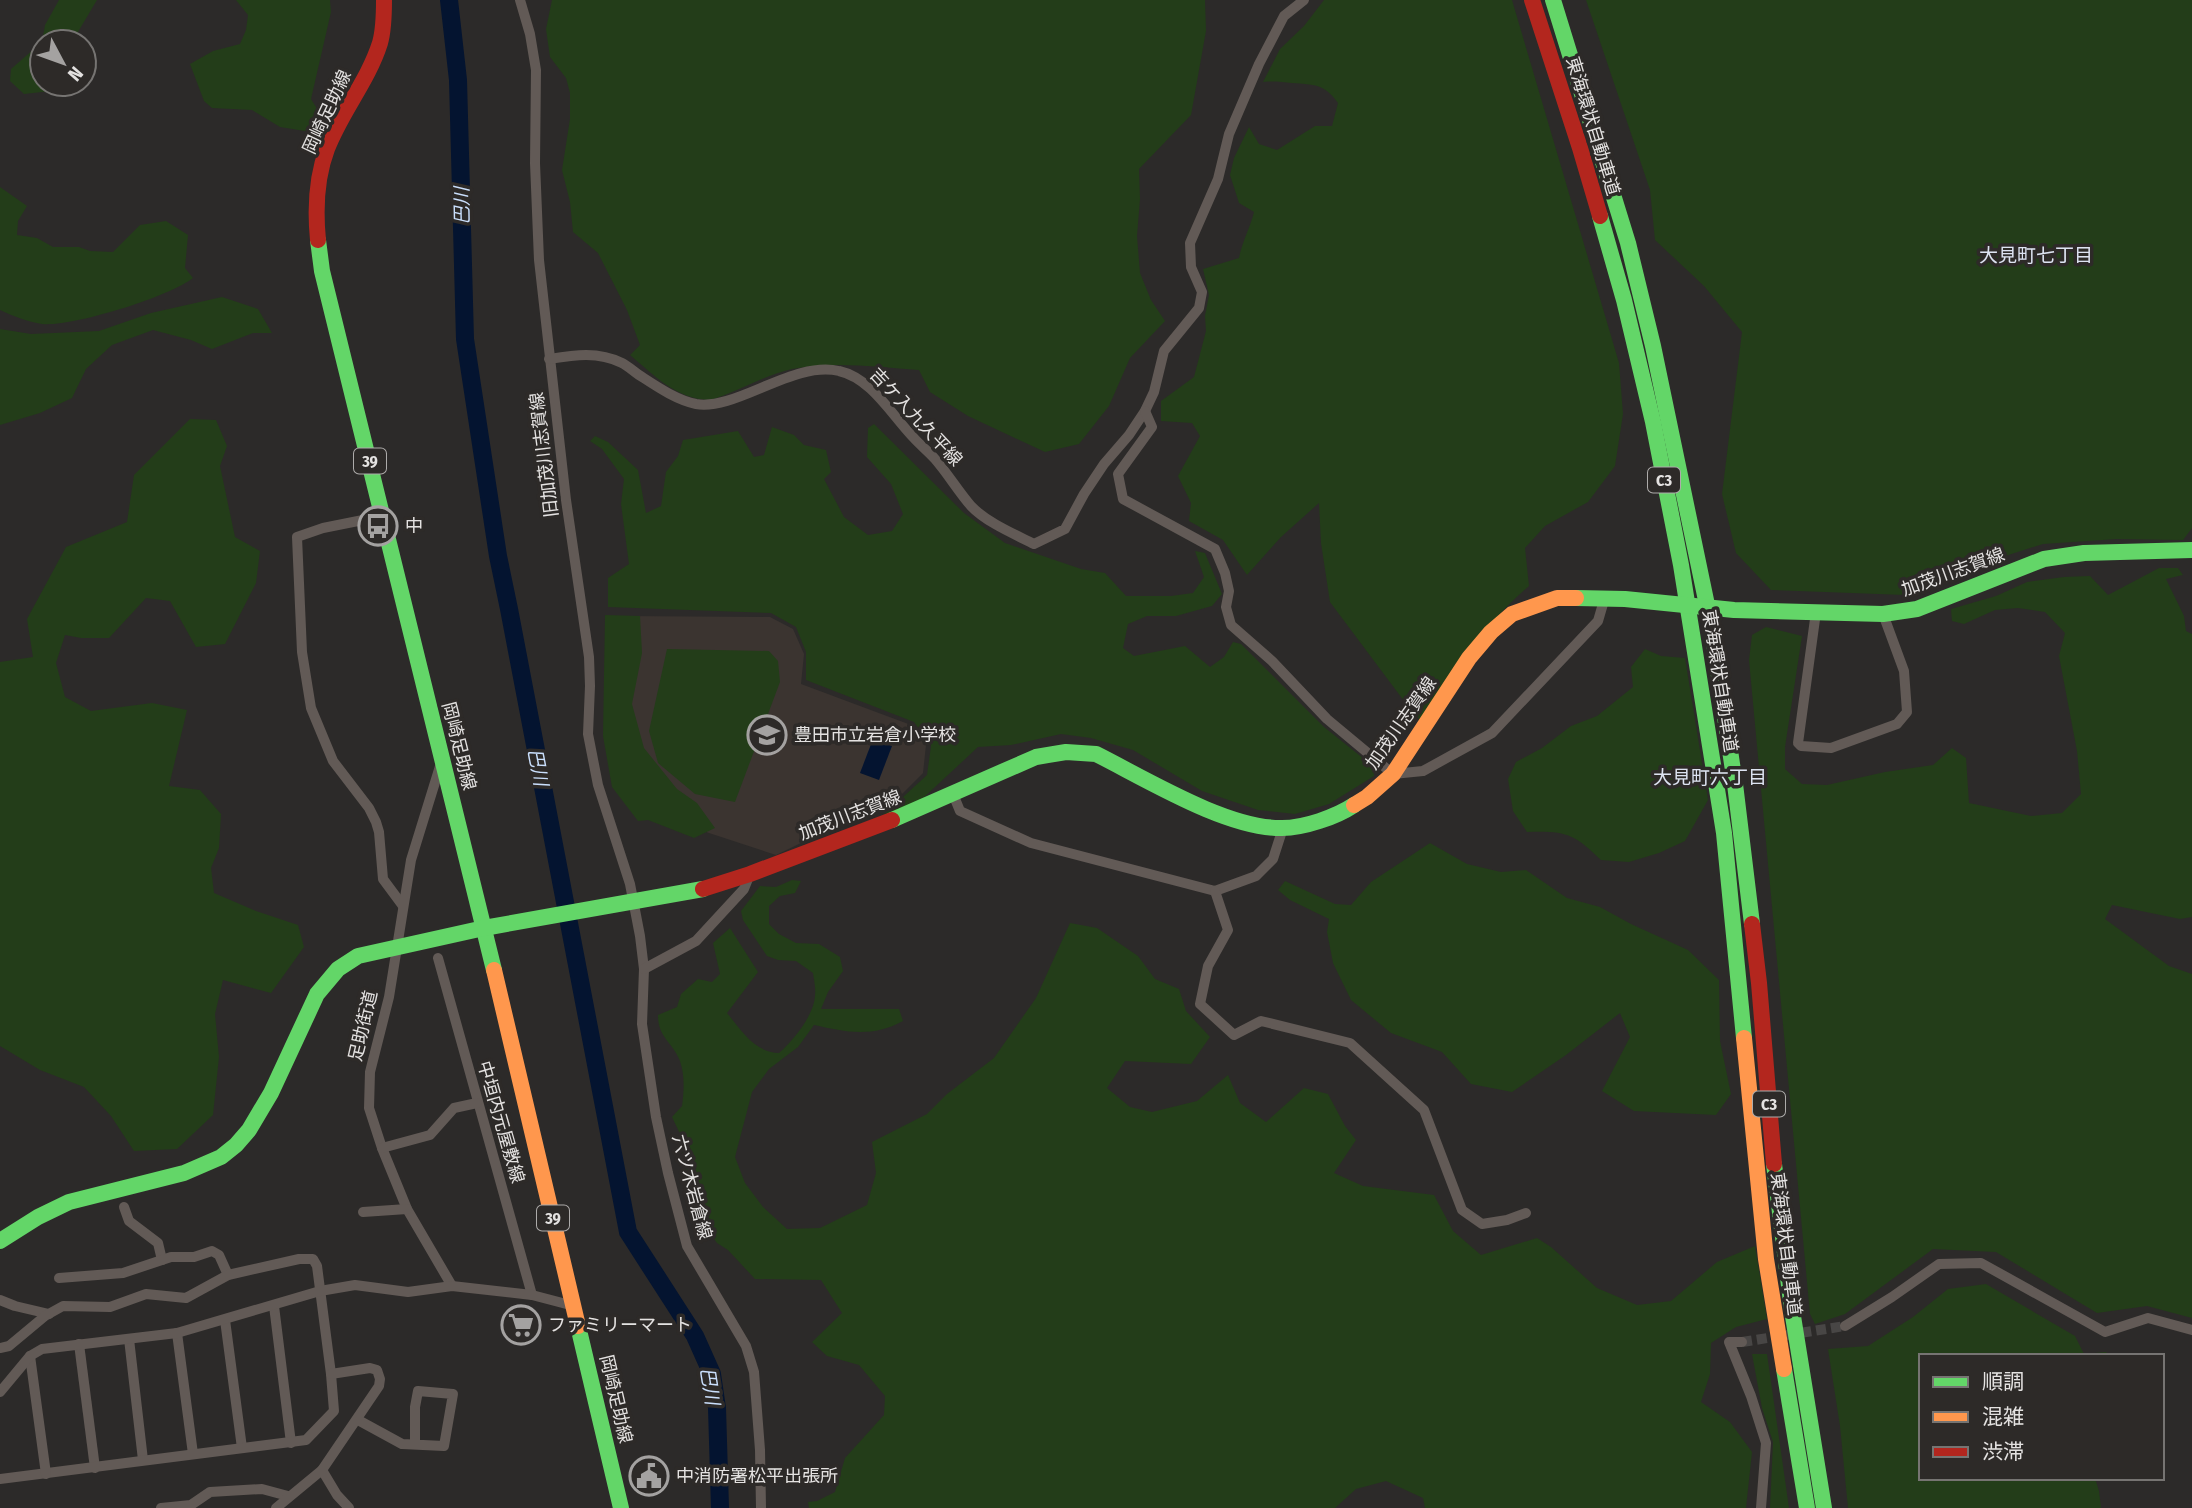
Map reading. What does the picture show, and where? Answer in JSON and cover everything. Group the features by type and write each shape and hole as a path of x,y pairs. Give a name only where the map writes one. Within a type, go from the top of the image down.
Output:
{"main road":[{"name":"岡崎足助線","path":"384,0 379,47 326,151 317,189 315,207 322,271 484,928 621,1508"},
{"name":"東海環状自動車道","path":"1532,0 1580,148 1634,338 1681,565 1724,833 1766,1259 1807,1508"},
{"name":"東海環状自動車道","path":"1553,0 1628,243 1654,346 1712,629 1757,970 1774,1166 1791,1310 1824,1508"},
{"name":"加茂川志賀線","path":"0,1241 55,1207 80,1198 185,1173 219,1158 234,1146 254,1122 317,994 333,971 353,957 484,928 703,889 871,829 1036,757 1076,750 1096,754 1219,815 1257,825 1283,828 1325,819 1367,797 1393,774 1469,658 1491,632 1513,614 1557,598 1605,597 1734,610 1883,614 1936,602 2043,559 2084,553 2192,550"}],"street":[{"name":"旧加茂川志賀線","path":"520,0 530,34 536,70 537,225 549,359 589,657 588,734 598,785 630,884 629,902"},
{"path":"1304,0 1284,16 1259,64 1229,134 1218,179 1190,243 1191,267 1202,292 1199,308 1164,351 1154,392 1145,411 1152,428 1118,474 1123,499 1215,549 1229,591 1226,607 1231,625 1272,661 1327,719 1393,774 1423,771 1492,733 1598,621 1605,597"},
{"name":"吉ケ入九久平線","path":"549,359 576,354 595,355 622,363 658,387 696,404 721,402 791,376 817,371 837,370 854,376 874,392 935,459 972,508 1007,531 1034,544 1065,529 1104,464 1145,411"},
{"path":"383,516 323,528 297,537 301,640 311,708 333,761 369,808 376,822 383,879 403,906"},
{"path":"1816,612 1798,743 1801,746 1831,748 1897,723 1907,712 1904,671 1883,614"},
{"name":"足助街道","path":"442,761 411,860 389,997 370,1072 369,1108 407,1209 452,1286"},
{"path":"953,794 960,811 1031,842 1215,891 1256,876 1273,859 1283,828"},
{"path":"644,969 696,941 744,889 750,874"},
{"path":"1215,891 1228,930 1208,966 1200,1004 1234,1035 1261,1021 1350,1043 1424,1110 1462,1210 1482,1224 1507,1220 1526,1213"},
{"name":"六ツ木岩倉線","path":"629,902 644,969 642,1024 654,1104 687,1246 746,1346 754,1372 761,1508"},
{"name":"中垣内元屋敷線","path":"438,958 532,1295"},
{"path":"382,1148 430,1135 454,1108 477,1103"},
{"path":"124,1207 129,1221 158,1243 162,1260"},
{"path":"363,1212 407,1209"},
{"path":"60,1278 123,1273 171,1257 194,1258 212,1251 219,1255 228,1275"},
{"path":"0,1348 9,1346 63,1306 110,1307 146,1294 186,1298 228,1275 299,1259 313,1259 317,1266 334,1411 306,1440 0,1479"},
{"path":"1845,1326 1939,1264 1981,1263 2105,1332 2148,1318 2192,1330"},
{"path":"0,1392 30,1356 42,1349 177,1333 320,1291 355,1285 408,1292 452,1286 532,1295 574,1306"},
{"path":"0,1300 49,1314"},
{"path":"274,1306 291,1443"},
{"path":"225,1320 242,1448"},
{"path":"177,1333 193,1454"},
{"path":"129,1339 143,1460"},
{"path":"1742,1342 1730,1342 1766,1443 1761,1508"},
{"path":"79,1344 95,1468"},
{"path":"30,1356 46,1474"},
{"path":"275,1508 322,1470 379,1387 377,1370 370,1368 331,1374"},
{"path":"358,1420 402,1444 444,1446 453,1394 418,1391 415,1444"},
{"path":"322,1470 337,1495 349,1508"},
{"path":"161,1508 191,1505 210,1492 262,1489 288,1496"}],"shaded area":[{"name":"豊田市立岩倉小学校","path":"617,616 770,617 793,629 804,654 801,684 911,725 926,745 923,773 902,794 874,812 869,801 797,825 803,842 776,855 663,815 624,774"}],"green space":[{"path":"59,0 97,0 80,28 44,28"},
{"path":"236,0 330,0 331,12 311,99 319,112 311,132 280,127 252,110 212,108 204,101 190,64 213,51 240,44 248,15"},
{"path":"552,0 1205,0 1206,31 1191,115 1139,169 1137,236 1140,273 1151,300 1165,321 1130,358 1109,406 1079,444 1045,452 968,416 930,392 919,370 824,365 782,372 710,400 698,399 676,391 630,355 640,345 627,310 598,253 573,232 570,202 562,170 570,119 570,93 566,78 550,57 546,29"},
{"path":"1324,0 1512,0 1619,363 1623,414 1615,466 1588,502 1545,526 1525,548 1529,586 1498,616 1470,649 1420,720 1330,602 1321,543 1319,503 1281,537 1247,575 1223,540 1189,521 1191,503 1178,476 1200,436 1192,423 1161,421 1161,401 1194,377 1206,331 1205,316 1209,295 1203,269 1239,258 1254,212 1239,203 1230,175 1234,158 1249,127 1259,144 1277,150 1315,126 1332,126 1338,103 1323,88 1307,84 1263,82 1280,49 1304,26"},
{"path":"1586,0 2192,0 2192,528 2183,540 2117,539 2043,544 1999,558 1905,595 1771,590 1736,553 1722,494 1742,332 1704,286 1655,240 1650,190"},
{"path":"28,54 28,94 24,94 10,81 11,69"},
{"path":"0,187 27,206 18,221 17,235 37,238 53,247 79,247 90,251 113,252 140,225 166,221 188,235 185,268 193,278 143,302 75,321 42,324 0,310"},
{"path":"222,297 258,309 272,333 253,333 212,349 191,340 153,330 112,345 86,369 72,398 40,413 0,425 0,329 31,334 99,331 151,313"},
{"path":"190,419 216,420 227,446 220,466 235,537 260,551 256,583 225,644 196,647 170,601 146,598 109,638 65,635 56,663 65,697 91,711 152,703 187,710 169,786 200,790 221,814 219,848 211,868 214,893 298,925 304,947 271,993 223,980 215,1014 219,1057 213,1115 177,1149 134,1151 111,1116 84,1087 40,1070 0,1046 0,662 33,657 27,619 66,547 127,522 134,475"},
{"path":"874,424 964,513 1005,543 1081,569 1105,573 1126,596 1193,593 1204,577 1195,551 1205,553 1222,594 1212,606 1176,616 1147,616 1128,624 1123,648 1134,656 1185,646 1210,667 1224,657 1233,642 1241,644 1324,727 1374,767 1374,776 1329,804 1295,814 1258,810 1202,791 1133,750 1091,738 1061,734 1011,745 978,747 920,801 886,816 882,811 903,797 927,775 931,746 914,722 806,680 806,652 796,627 771,613 608,607 608,578 629,564 621,504 624,479 602,449 590,441 595,436 608,442 638,470 646,513 661,506 666,472 678,456 683,440 738,431 754,457 764,455 772,427 794,435 804,445 826,450 831,472 824,479 844,517 868,535 892,531 903,514 891,484 867,457 868,428"},
{"path":"2159,568 2178,568 2183,575 2166,579 2184,616 2186,631 2192,634 2192,917 2180,919 2112,905 2105,919 2169,966 2192,974 2192,1318 2147,1306 2097,1313 1996,1252 1933,1249 1845,1314 1815,1324 1810,1314 1749,660 1752,635 1766,627 1802,636 1785,747 1785,769 1802,784 1827,785 1933,765 1952,748 1966,758 1969,803 2031,816 2062,813 2081,794 2077,751 2059,656 2065,633 2045,612 2018,608 1995,610 1964,624 1952,621 1951,609 1996,596 2027,582 2064,577 2090,576 2108,595"},
{"path":"605,615 640,616 642,653 632,704 644,748 677,789 697,803 715,828 694,838 648,820 638,821 612,787 603,736"},
{"path":"667,649 769,651 778,661 780,682 735,802 695,794 658,763 649,731"},
{"path":"1645,649 1661,656 1685,658 1708,800 1685,841 1659,853 1629,862 1601,860 1576,839 1560,833 1527,832 1513,811 1508,779 1516,762 1542,748 1571,726 1597,716 1633,687 1631,667"},
{"path":"1430,843 1467,864 1501,872 1526,870 1567,898 1600,907 1688,950 1719,980 1720,1041 1731,1094 1716,1115 1634,1111 1602,1091 1630,1037 1620,1013 1512,1092 1471,1084 1442,1052 1391,1033 1351,1000 1333,963 1327,932 1329,919 1290,900 1278,890 1285,881 1335,904 1351,905 1371,882"},
{"path":"792,880 801,881 795,893 780,896 769,906 769,924 779,934 796,943 819,944 840,957 843,971 828,992 821,1009 899,1009 903,1021 870,1032 814,1025 798,1047 769,1069 752,1092 735,1157 745,1183 763,1207 787,1229 820,1228 867,1205 876,1173 872,1142 927,1114 947,1094 994,1058 1036,998 1070,923 1097,928 1138,956 1155,979 1179,989 1186,1011 1210,1037 1191,1064 1125,1061 1107,1088 1130,1107 1152,1112 1197,1101 1228,1075 1240,1103 1266,1122 1304,1088 1328,1094 1345,1126 1356,1140 1334,1173 1363,1186 1434,1195 1453,1231 1481,1255 1537,1238 1597,1288 1637,1305 1671,1301 1717,1262 1755,1246 1767,1319 1736,1327 1711,1343 1710,1374 1701,1402 1730,1422 1752,1452 1746,1508 1425,1508 1423,1498 1386,1481 1356,1489 1335,1508 809,1508 808,1502 817,1501 835,1492 845,1458 884,1415 885,1396 859,1365 827,1356 812,1342 842,1313 821,1280 755,1279 728,1250 717,1243 696,1217 689,1177 681,1164 684,1142 672,1117 682,1106 683,1072 677,1054 660,1029 658,1015 677,1007 681,994 698,979 712,982 720,974 713,943 730,928 758,972 727,1013 749,1039 762,1049 779,1053 785,1048 802,1027 814,1003 813,973 796,961 767,956 743,920 741,911 760,886 776,887"},
{"path":"1986,1284 2075,1336 2084,1354 1919,1354 1919,1480 2096,1480 2101,1508 1848,1508 1840,1426 1828,1349 1868,1346 1913,1317 1948,1289"},
{"path":"1752,1354 1767,1354 1789,1508 1770,1508 1773,1442 1762,1408"}],"water":[{"path":"873,739 892,746 879,780 860,773"}],"waterway":[{"name":"巴川","path":"449,0 458,80 465,339 498,556 628,1232 695,1336 712,1374 717,1408 720,1508"}],"tunnel":[{"path":"1742,1342 1845,1326"}],"traffic: fast":[{"path":"1553,0 1628,243 1653,346 1712,629 1752,924"},
{"path":"1600,216 1624,300 1653,422 1681,565 1724,833 1744,1038"},
{"path":"318,240 322,271 494,970"},
{"path":"1576,598 1625,599 1734,610 1883,614 1917,609 2044,559 2084,553 2192,550"},
{"path":"892,820 1036,757 1066,752 1096,754 1212,812 1260,826 1282,828 1310,824 1354,805"},
{"path":"0,1241 38,1217 69,1202 184,1173 221,1157 249,1130 271,1093 317,994 338,969 358,956 484,928 703,889"},
{"path":"1774,1164 1792,1310 1824,1508"},
{"path":"578,1326 621,1508"},
{"path":"1784,1369 1807,1508"}],"traffic: slow":[{"path":"1354,805 1393,774 1469,658 1491,632 1512,614 1557,598 1576,598"},
{"path":"494,970 578,1326"},
{"path":"1744,1038 1766,1259 1784,1369"}],"traffic: jam":[{"path":"318,240 317,194 323,160 339,122 375,57 382,32 384,0"},
{"path":"1532,0 1600,216"},
{"path":"703,889 892,820"},
{"path":"1752,924 1774,1164"}],"place":[{"name":"中","path":"378,526"},
{"name":"豊田市立岩倉小学校","path":"767,735"},
{"name":"ファミリーマート","path":"521,1325"},
{"name":"中消防署松平出張所","path":"649,1476"}],"district":[{"name":"大見町七丁目","path":"2036,255"},
{"name":"大見町六丁目","path":"1710,777"}]}
